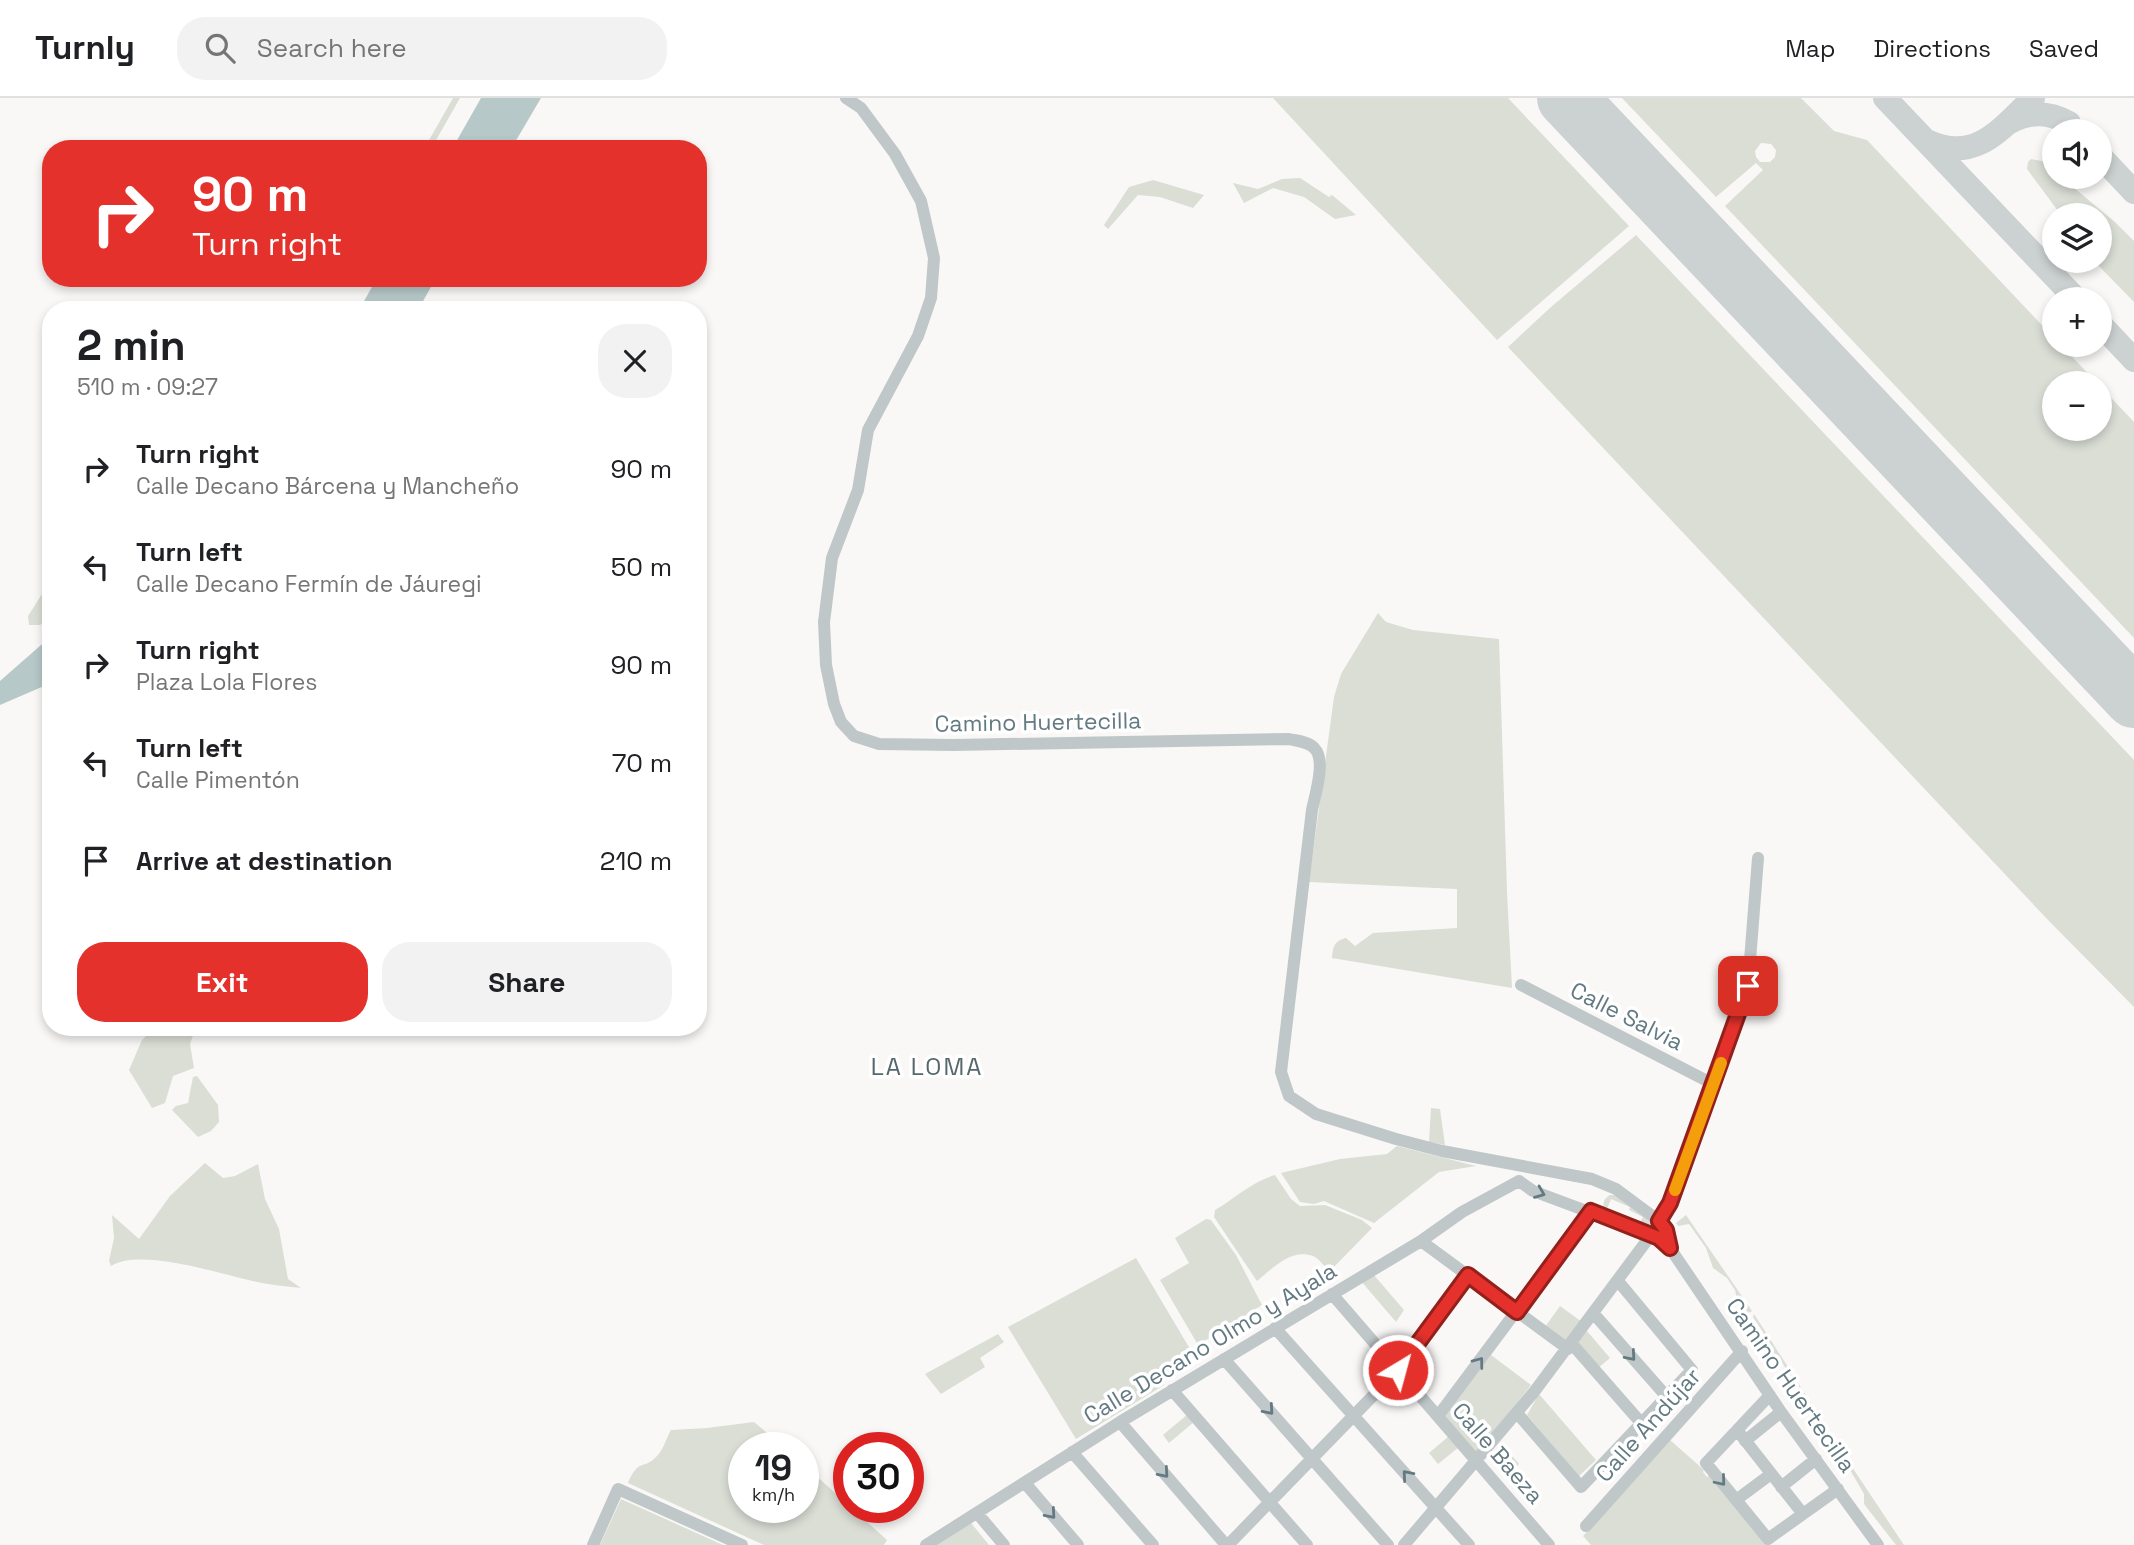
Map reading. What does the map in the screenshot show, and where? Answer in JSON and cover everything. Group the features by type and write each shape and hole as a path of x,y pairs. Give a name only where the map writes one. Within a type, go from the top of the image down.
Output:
{"street":[{"name":"Camino Huertecilla","path":"846,98 861,108 895,154 921,201 934,258 931,298 927,311 918,336 869,430 858,490 832,558 824,622 826,665 834,704 841,722 854,736 879,744 1289,739 1314,747 1321,758 1320,769 1312,810 1281,1072 1289,1096 1317,1114 1396,1139 1442,1151 1523,1166"},
{"path":"1659,1221 1670,1203 1748,986 1758,858"},
{"name":"Calle Salvia","path":"1521,985 1713,1084"},
{"path":"1523,1166 1600,1182 1616,1189 1659,1221 1666,1230 1670,1248 1659,1238 1533,1191 1519,1181 1523,1166"},
{"name":"Calle Decano Olmo y Ayala","path":"926,1545 1172,1390 1421,1241 1462,1212 1519,1181"},
{"path":"1438,1416 1591,1211"},
{"path":"1404,1545 1517,1413 1651,1235"},
{"path":"1421,1241 1517,1312 1570,1346 1642,1424"},
{"name":"Camino Huertecilla","path":"1670,1248 1781,1412 1878,1545"},
{"path":"1120,1422 1227,1545 1398,1370 1468,1275"},
{"path":"1517,1413 1581,1487 1692,1370 1618,1281"},
{"name":"Calle Baeza","path":"1332,1294 1549,1545"},
{"path":"1594,1314 1667,1397"},
{"path":"1275,1328 1469,1545"},
{"name":"Calle Andújar","path":"1586,1526 1742,1352"},
{"path":"1224,1359 1388,1545"},
{"path":"1172,1390 1307,1545"},
{"path":"1741,1436 1770,1395"},
{"path":"1781,1412 1741,1436 1706,1463 1768,1539 1838,1489"},
{"path":"1741,1436 1803,1514"},
{"path":"1072,1452 1153,1545"},
{"path":"1781,1487 1816,1459"},
{"path":"1736,1500 1771,1474"},
{"path":"1024,1483 1078,1545"},
{"path":"593,1545 618,1489 737,1544"},
{"path":"976,1513 1004,1545"}],"shaded area":[{"path":"453,98 460,98 436,140 429,140"},
{"path":"481,98 541,98 516,140 457,140"},
{"path":"1273,98 1508,98 1629,226 1497,340"},
{"path":"1622,98 1801,98 1834,131 1867,140 2042,325 2042,357 2072,357 2086,371 2042,371 2042,441 2112,441 2112,399 2134,422 2134,638 1725,206 1763,170 1756,163 1716,197","holes":["1761,143 1771,144 1776,150 1775,157 1770,162 1760,162 1756,157 1755,151"]},
{"path":"2031,159 2042,161 2042,189 2075,189 2092,203 2052,203 2027,169"},
{"path":"1300,178 1329,197 1332,195 1356,215 1335,219 1304,197 1273,188 1244,203 1233,183 1258,189 1282,179"},
{"path":"1153,180 1204,195 1193,208 1160,197 1138,195 1108,229 1104,225 1129,187"},
{"path":"2112,220 2134,241 2134,302 2106,273 2112,273"},
{"path":"1636,235 2134,760 2134,1007 2049,921 1508,347"},
{"path":"372,287 431,287 423,301 364,301"},
{"path":"42,594 42,624 29,625 28,616"},
{"path":"1378,613 1386,622 1413,630 1499,639 1512,988 1332,958 1335,945 1346,938 1355,946 1373,933 1457,928 1457,889 1309,882 1334,697 1341,674"},
{"path":"41,645 42,687 0,705 0,681"},
{"path":"146,1036 193,1036 190,1044 194,1068 173,1076 165,1103 152,1108 129,1070"},
{"path":"197,1076 218,1105 219,1122 211,1131 198,1137 172,1110 188,1103 193,1077"},
{"path":"1431,1108 1440,1109 1445,1145 1429,1142"},
{"path":"1397,1146 1476,1166 1439,1172 1374,1223 1324,1201 1314,1204 1300,1202 1281,1173 1340,1159 1387,1154"},
{"path":"205,1163 223,1178 235,1176 258,1164 265,1199 279,1229 288,1279 301,1288 262,1283 161,1261 124,1261 111,1266 109,1261 114,1238 112,1215 139,1239 170,1196"},
{"path":"1275,1175 1291,1199 1300,1206 1325,1205 1362,1220 1372,1228 1330,1271 1315,1257 1297,1255 1282,1261 1257,1281 1214,1217 1215,1210"},
{"path":"1616,1195 1651,1221 1663,1234 1605,1212 1604,1202 1608,1197","holes":["1611,1199 1630,1207 1629,1210 1643,1217 1640,1223 1607,1209"]},
{"path":"1686,1215 1752,1311 1747,1314 1738,1304 1735,1290 1727,1278 1713,1268 1706,1248 1689,1224 1678,1226 1676,1223"},
{"path":"1206,1219 1211,1220 1236,1255 1262,1305 1198,1345 1160,1280 1189,1263 1175,1238"},
{"path":"1136,1258 1193,1354 1164,1377 1164,1385 1076,1439 1008,1327"},
{"path":"1373,1274 1404,1310 1396,1322 1361,1281"},
{"path":"1560,1306 1582,1322 1566,1343 1545,1327"},
{"path":"1754,1314 1839,1447 1820,1427 1818,1417 1808,1402 1798,1397 1792,1388 1791,1377 1780,1359 1766,1347 1763,1332 1753,1317"},
{"path":"1587,1331 1610,1358 1598,1368 1577,1343"},
{"path":"998,1334 1004,1342 980,1358 985,1367 941,1394 925,1374"},
{"path":"1491,1355 1531,1385 1477,1454 1443,1417"},
{"path":"1539,1394 1596,1460 1579,1476 1527,1415"},
{"path":"1188,1414 1194,1422 1169,1443 1163,1435"},
{"path":"754,1422 766,1432 728,1432 728,1523 819,1523 819,1478 833,1491 833,1523 868,1523 887,1540 884,1545 764,1545 628,1483 638,1467 659,1453 671,1430"},
{"path":"1449,1436 1459,1447 1438,1464 1429,1453"},
{"path":"1670,1440 1704,1470 1707,1477 1711,1474 1770,1545 1591,1545 1583,1536"},
{"path":"1501,1443 1519,1464 1510,1473 1493,1453"},
{"path":"1844,1455 1904,1545 1896,1545 1864,1504 1864,1494"},
{"path":"621,1499 723,1545 600,1545"},
{"path":"971,1523 989,1545 937,1545"}],"taxiway":[{"path":"1885,98 2065,287"},
{"path":"1927,141 1944,147 1973,146 1998,131 2033,98"},
{"path":"2010,122 2039,114 2059,119"},
{"path":"2112,169 2134,192"},
{"path":"2112,337 2134,360"}],"runway":[{"path":"1567,98 2134,698"}],"slow traffic":[{"path":"1675,1190 1721,1063"}],"district":[{"name":"LA LOMA","path":"927,1067"}],"route":[{"path":"1398,1370 1468,1275 1517,1312 1591,1211 1659,1238 1670,1248 1666,1230 1659,1221 1670,1203 1689,1153 1748,986"}]}
